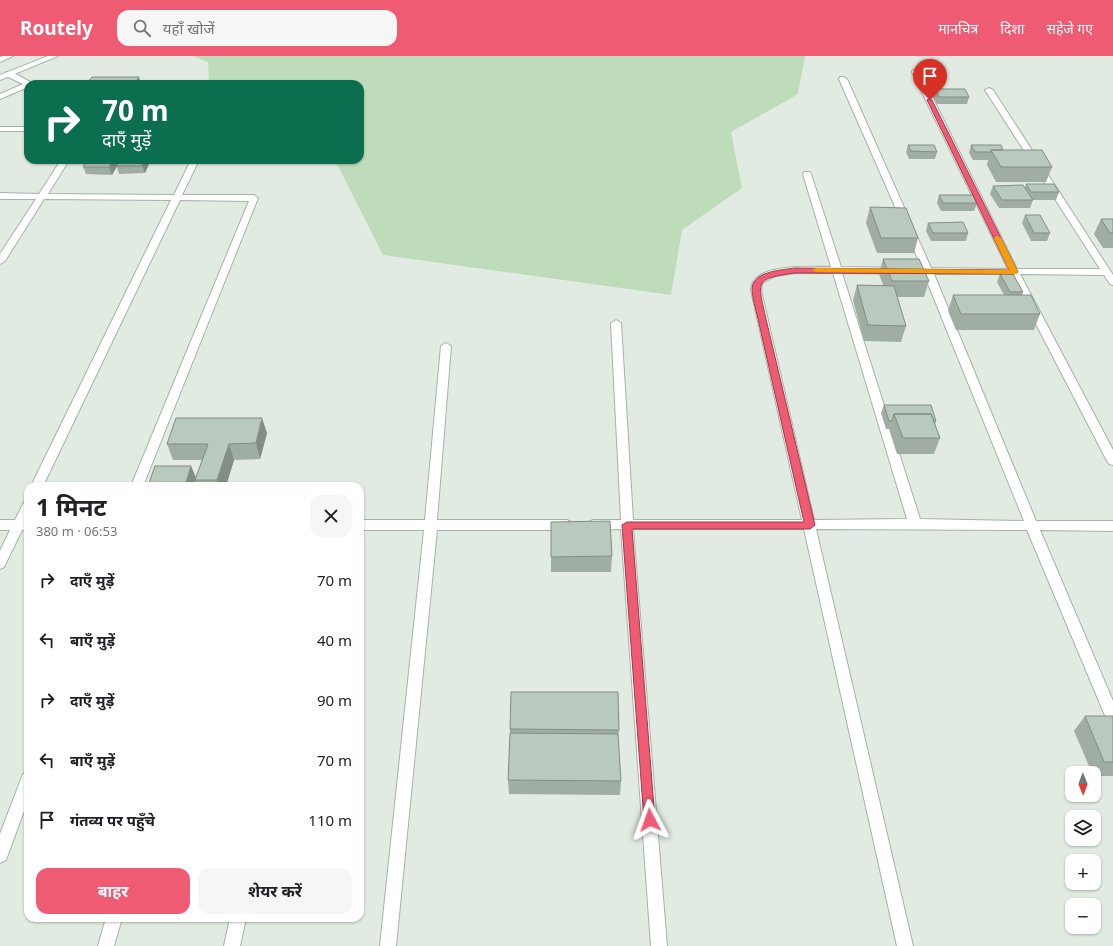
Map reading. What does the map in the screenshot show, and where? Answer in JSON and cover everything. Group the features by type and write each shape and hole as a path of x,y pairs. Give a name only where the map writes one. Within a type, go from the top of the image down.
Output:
{"street":[{"path":"0,60 9,56"},
{"path":"0,78 54,56"},
{"path":"916,72 1014,272 1113,461"},
{"path":"9,74 24,82"},
{"path":"843,79 928,271 1032,526 1113,718"},
{"path":"0,98 24,86"},
{"path":"989,90 1110,277"},
{"path":"0,129 24,129"},
{"path":"0,261 62,164"},
{"path":"39,482 193,164"},
{"path":"806,174 916,524"},
{"path":"0,196 254,198 139,482"},
{"path":"905,946 756,288 760,280 773,274 795,270 1014,272 1110,277"},
{"path":"616,323 627,525 659,946"},
{"path":"388,946 431,525 446,346"},
{"path":"364,525 916,524 1113,526"},
{"path":"0,525 23,525"},
{"path":"0,564 23,525"},
{"path":"0,855 24,790"},
{"path":"106,946 113,922"},
{"path":"232,946 237,922"}],"green space":[{"path":"192,56 805,56 798,94 731,132 742,188 682,230 671,295 383,255 337,164 364,164 364,80 209,80 208,62"}],"building":[{"path":"92,77 139,77 137,80 89,80"},
{"path":"935,89 965,89 969,97 939,97"},
{"path":"908,145 934,145 937,152 911,151"},
{"path":"971,145 1001,145 1003,150 975,152"},
{"path":"991,150 1042,150 1052,167 1001,167"},
{"path":"85,164 111,164 109,167 83,167"},
{"path":"118,164 143,164 142,166 117,166"},
{"path":"1026,184 1054,184 1059,192 1031,192"},
{"path":"1023,185 1033,200 1002,200 993,186"},
{"path":"939,195 973,195 977,203 943,203"},
{"path":"870,207 906,208 918,238 881,238"},
{"path":"1025,215 1040,215 1050,233 1034,233"},
{"path":"1101,219 1113,219 1113,233 1110,233"},
{"path":"963,222 968,233 933,233 928,223"},
{"path":"883,259 919,259 929,281 892,281"},
{"path":"1000,274 1013,274 1023,292 1010,292"},
{"path":"857,285 894,286 906,326 868,325"},
{"path":"953,295 1031,295 1040,314 961,314"},
{"path":"884,405 931,405 936,421 934,421 931,414 894,414 892,421 889,421"},
{"path":"894,414 931,414 940,438 903,438"},
{"path":"176,418 262,418 256,443 229,444 217,480 195,480 208,444 167,444"},
{"path":"155,466 191,466 186,482 149,482"},
{"path":"610,521 612,556 551,557 551,522"},
{"path":"511,692 618,692 619,730 510,729"},
{"path":"1085,716 1113,716 1113,762 1104,762"},
{"path":"510,733 618,734 621,781 508,780"}],"slow traffic":[{"path":"816,270 1014,272 997,238"}],"route":[{"path":"650,820 627,525 810,525 762,319 756,288 760,280 773,274 795,270 1014,272 930,100"}]}
